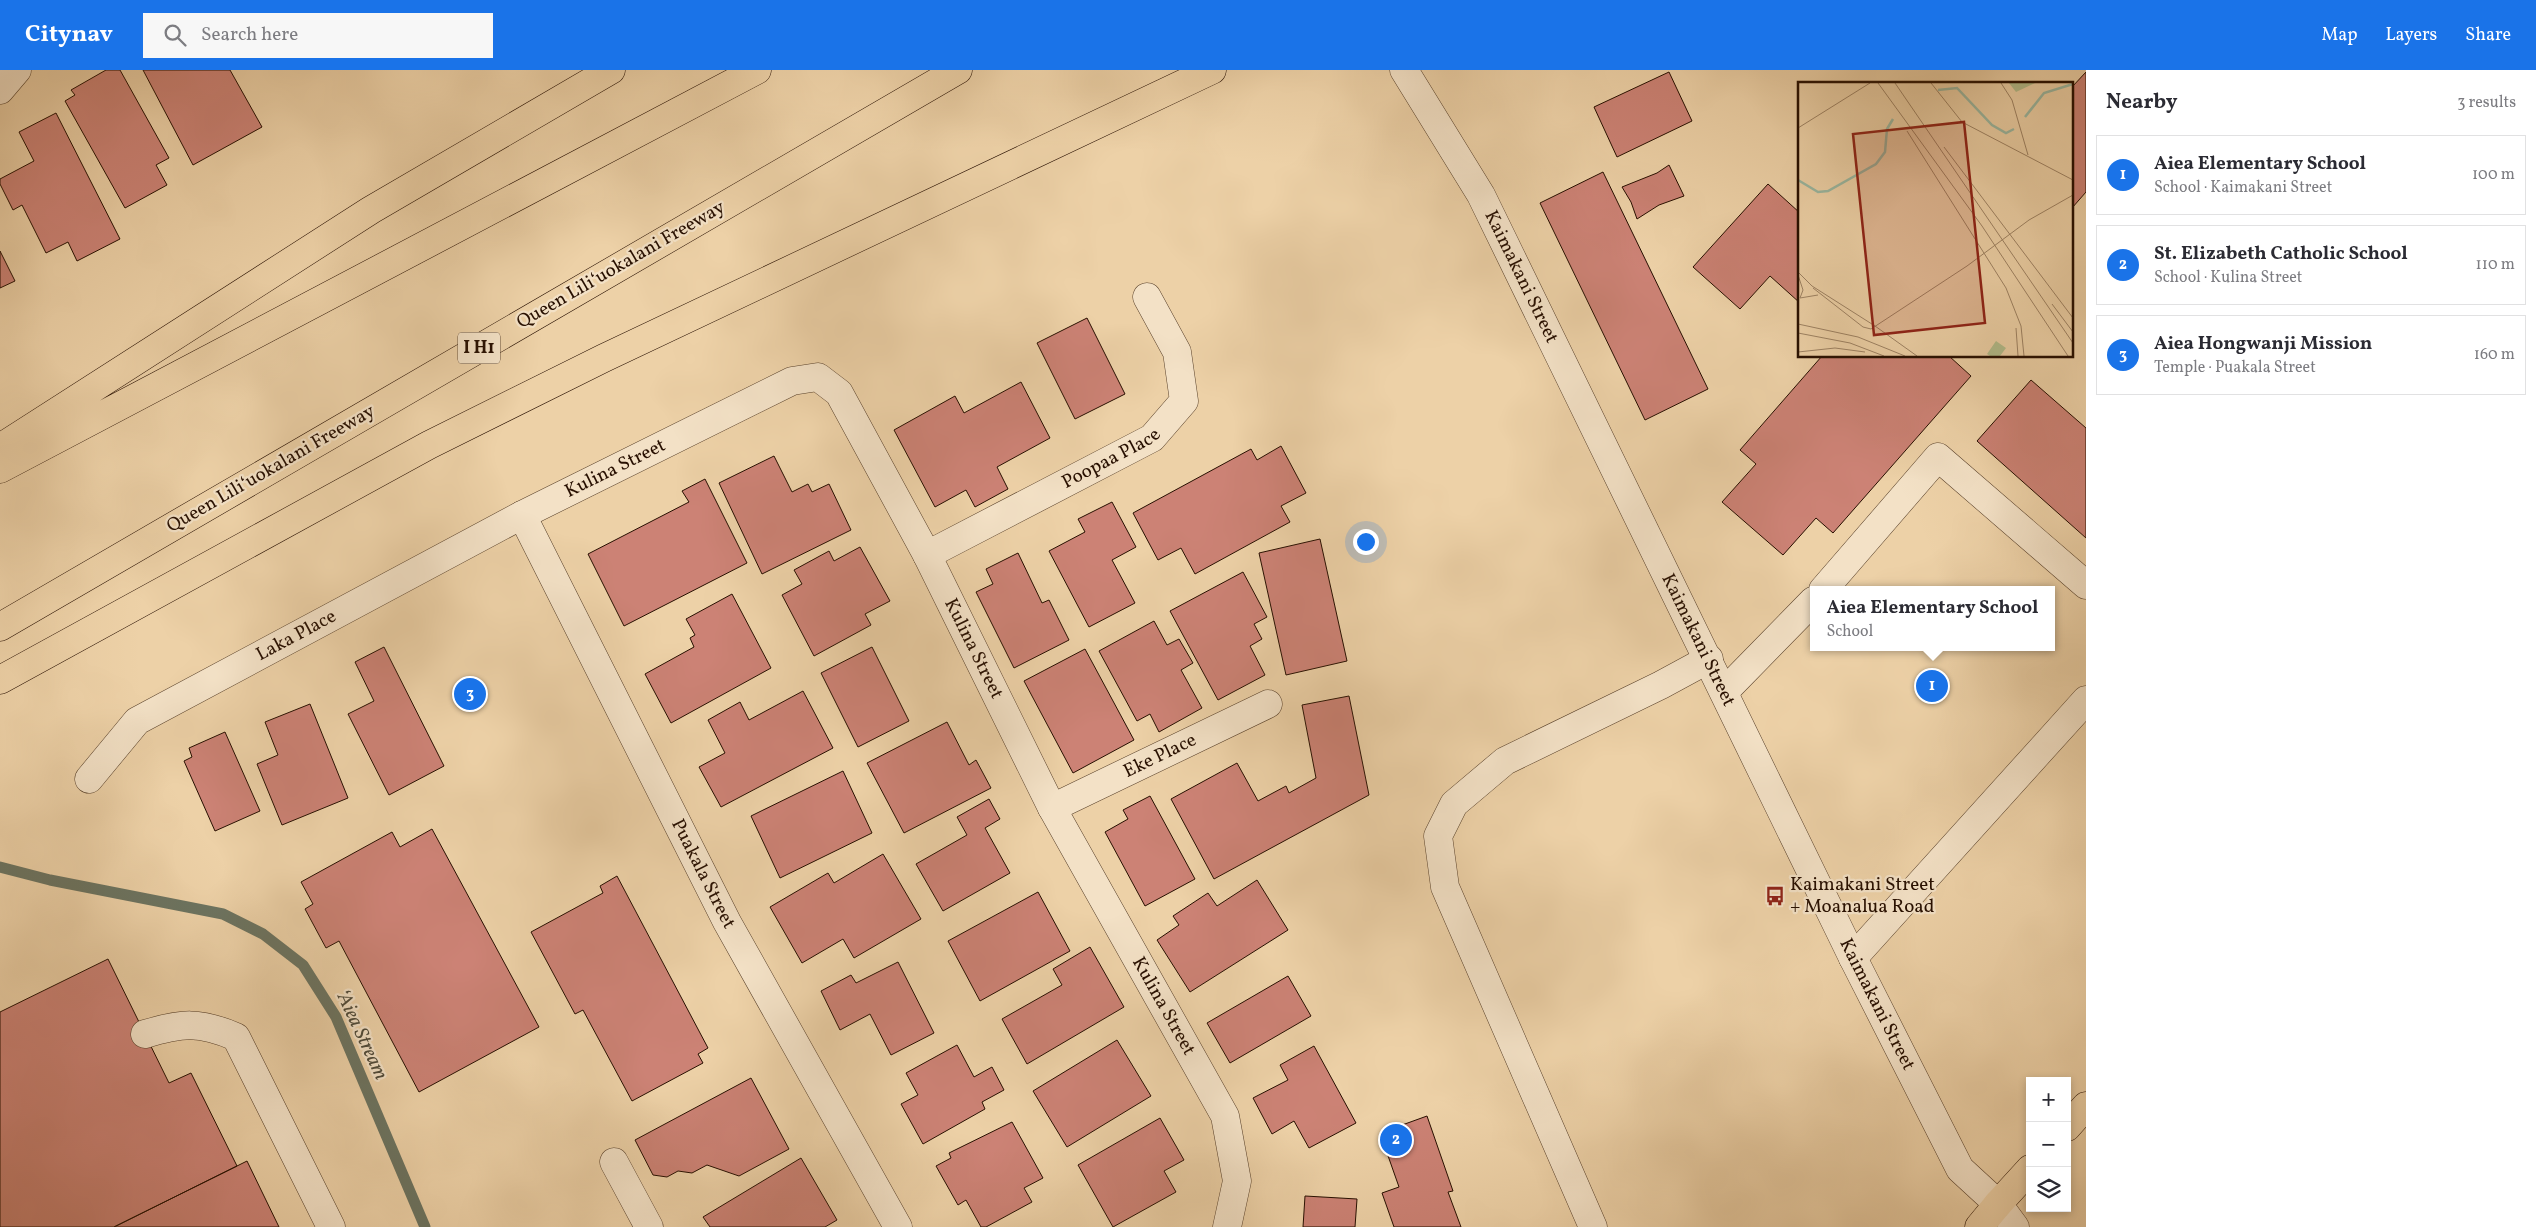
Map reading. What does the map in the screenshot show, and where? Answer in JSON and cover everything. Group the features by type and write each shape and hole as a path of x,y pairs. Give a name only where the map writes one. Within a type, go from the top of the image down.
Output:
{"main road":[{"path":"0,448 371,210 611,70"},
{"path":"0,469 757,70"},
{"name":"Queen Liliʻuokalani Freeway","path":"0,626 958,70"},
{"path":"0,680 429,445 604,358 1212,70"},
{"path":"2071,1123 2086,1106"},
{"path":"1979,1227 2026,1173"}],"street":[{"path":"0,90 17,70"},
{"name":"Kaimakani Street","path":"1404,70 1481,195 1854,958 1960,1169 1998,1204 2015,1227"},
{"name":"Poopaa Place","path":"927,555 1152,438 1184,401 1178,352 1146,297"},
{"name":"Kulina Street","path":"522,515 792,381 818,376 839,393 927,555 1052,808 1225,1116 1237,1181 1227,1227"},
{"path":"1826,586 1938,457 2086,584"},
{"name":"Laka Place","path":"89,779 137,721 522,515"},
{"name":"Puakala Street","path":"522,515 727,922 898,1227"},
{"path":"1725,691 1810,604"},
{"path":"1593,1227 1445,887 1438,836 1454,804 1505,761 1661,685 1709,659"},
{"path":"1854,958 2086,700"},
{"name":"Eke Place","path":"1052,808 1268,704"},
{"path":"145,1034 177,1024 212,1026 236,1037 331,1227"},
{"path":"614,1162 650,1227"}],"building":[{"path":"106,70 120,70 169,158 156,165 167,185 125,208 65,101 75,95 71,90"},
{"path":"143,70 230,70 262,127 193,165"},
{"path":"1669,72 1692,121 1617,157 1594,107"},
{"path":"2086,72 2086,192 2074,206 2074,85"},
{"path":"56,113 120,239 77,261 68,242 46,253 22,205 13,210 0,184 0,179 34,161 19,132"},
{"path":"1669,165 1684,196 1659,205 1637,219 1631,202 1622,187 1657,173"},
{"path":"1603,172 1708,389 1645,420 1540,203"},
{"path":"1768,184 1798,211 1798,301 1770,276 1740,309 1693,267"},
{"path":"0,251 15,281 0,288"},
{"path":"1087,318 1125,394 1075,419 1037,343"},
{"path":"1820,358 1951,358 1971,376 1833,533 1816,518 1783,555 1722,502 1756,464 1740,450"},
{"path":"2031,380 2086,428 2086,538 1977,441"},
{"path":"1021,382 1050,438 997,467 1008,489 975,507 966,490 935,507 894,430 955,396 964,413"},
{"path":"1281,446 1306,493 1281,506 1290,522 1195,574 1181,548 1158,560 1133,513 1251,449 1257,460"},
{"path":"774,456 792,492 808,484 812,492 829,484 851,530 762,574 719,483"},
{"path":"705,479 747,563 624,626 588,554 689,502 682,491"},
{"path":"1112,502 1136,547 1112,560 1135,603 1089,627 1049,551 1085,532 1078,519"},
{"path":"1320,539 1347,661 1286,675 1259,553"},
{"path":"860,547 890,601 865,614 871,625 814,656 782,595 802,584 794,570 829,551 834,561"},
{"path":"1018,553 1042,603 1049,600 1069,640 1014,668 976,592 993,584 986,569"},
{"path":"1243,572 1267,617 1254,624 1262,639 1250,646 1265,675 1218,700 1170,611"},
{"path":"732,594 771,668 671,723 645,674 694,647 690,638 695,635 686,619"},
{"path":"1154,621 1167,645 1179,639 1193,663 1181,670 1202,708 1159,732 1150,714 1137,721 1099,651"},
{"path":"384,647 444,766 389,795 348,714 374,701 355,662"},
{"path":"872,647 909,721 858,747 821,673"},
{"path":"1085,649 1134,740 1073,773 1024,681"},
{"path":"803,691 833,748 721,807 699,767 725,753 708,720 740,702 749,720"},
{"path":"1349,696 1369,795 1214,879 1171,799 1237,763 1258,801 1286,786 1289,793 1316,778 1302,705"},
{"path":"310,704 348,798 282,825 257,764 278,755 265,722"},
{"path":"947,722 969,765 976,760 991,788 904,833 867,763"},
{"path":"225,732 260,811 215,831 184,761 192,757 189,748"},
{"path":"843,771 872,833 780,878 751,816"},
{"path":"1150,796 1195,879 1145,906 1105,832 1128,819 1123,810"},
{"path":"989,799 1000,819 985,828 1010,873 943,911 916,864 967,835 957,817"},
{"path":"432,829 539,1027 419,1092 339,941 326,948 305,909 313,904 301,882 392,832 400,847"},
{"path":"883,854 921,919 854,958 843,939 802,963 770,907 828,873 834,883"},
{"path":"617,876 708,1048 698,1054 703,1063 632,1101 583,1010 575,1014 531,932 603,893 600,886"},
{"path":"1257,880 1288,930 1190,992 1157,940 1179,925 1173,916 1208,893 1217,906"},
{"path":"1038,892 1070,951 980,1001 948,941"},
{"path":"1090,947 1124,1007 1027,1064 1002,1019 1062,985 1053,969"},
{"path":"108,959 169,1083 191,1073 237,1166 114,1227 0,1227 0,1012"},
{"path":"898,962 934,1033 891,1055 870,1014 840,1030 821,991 851,975 856,983"},
{"path":"1288,976 1311,1016 1230,1063 1207,1023"},
{"path":"1117,1040 1151,1096 1067,1147 1033,1091"},
{"path":"957,1045 974,1077 992,1067 1004,1090 982,1102 985,1109 923,1144 901,1104 918,1095 906,1073"},
{"path":"1314,1046 1356,1123 1309,1148 1294,1121 1272,1134 1253,1098 1288,1080 1280,1065"},
{"path":"751,1078 789,1149 739,1176 707,1165 692,1173 678,1171 667,1177 653,1175 635,1140"},
{"path":"1427,1116 1453,1191 1448,1192 1461,1227 1394,1227 1382,1193 1399,1187 1380,1133"},
{"path":"1160,1118 1184,1160 1164,1171 1176,1192 1113,1227 1078,1165"},
{"path":"1012,1122 1043,1178 1024,1188 1032,1202 986,1227 981,1227 966,1200 958,1205 936,1166 951,1158 949,1153"},
{"path":"801,1158 837,1220 825,1227 710,1227 703,1217"},
{"path":"247,1161 279,1227 114,1227 237,1166"},
{"path":"1305,1196 1357,1199 1355,1227 1303,1227"}],"waterway":[{"name":"ʻAiea Stream","path":"0,867 50,880 223,914 263,934 303,965 336,1017 425,1227"}],"place":[{"name":"Aiea Elementary School","path":"1932,686"},
{"name":"Aiea Hongwanji Mission","path":"470,694"},
{"name":"Kaimakani Street + Moanalua Road","path":"1775,896"},
{"name":"St. Elizabeth Catholic School","path":"1396,1140"}]}
